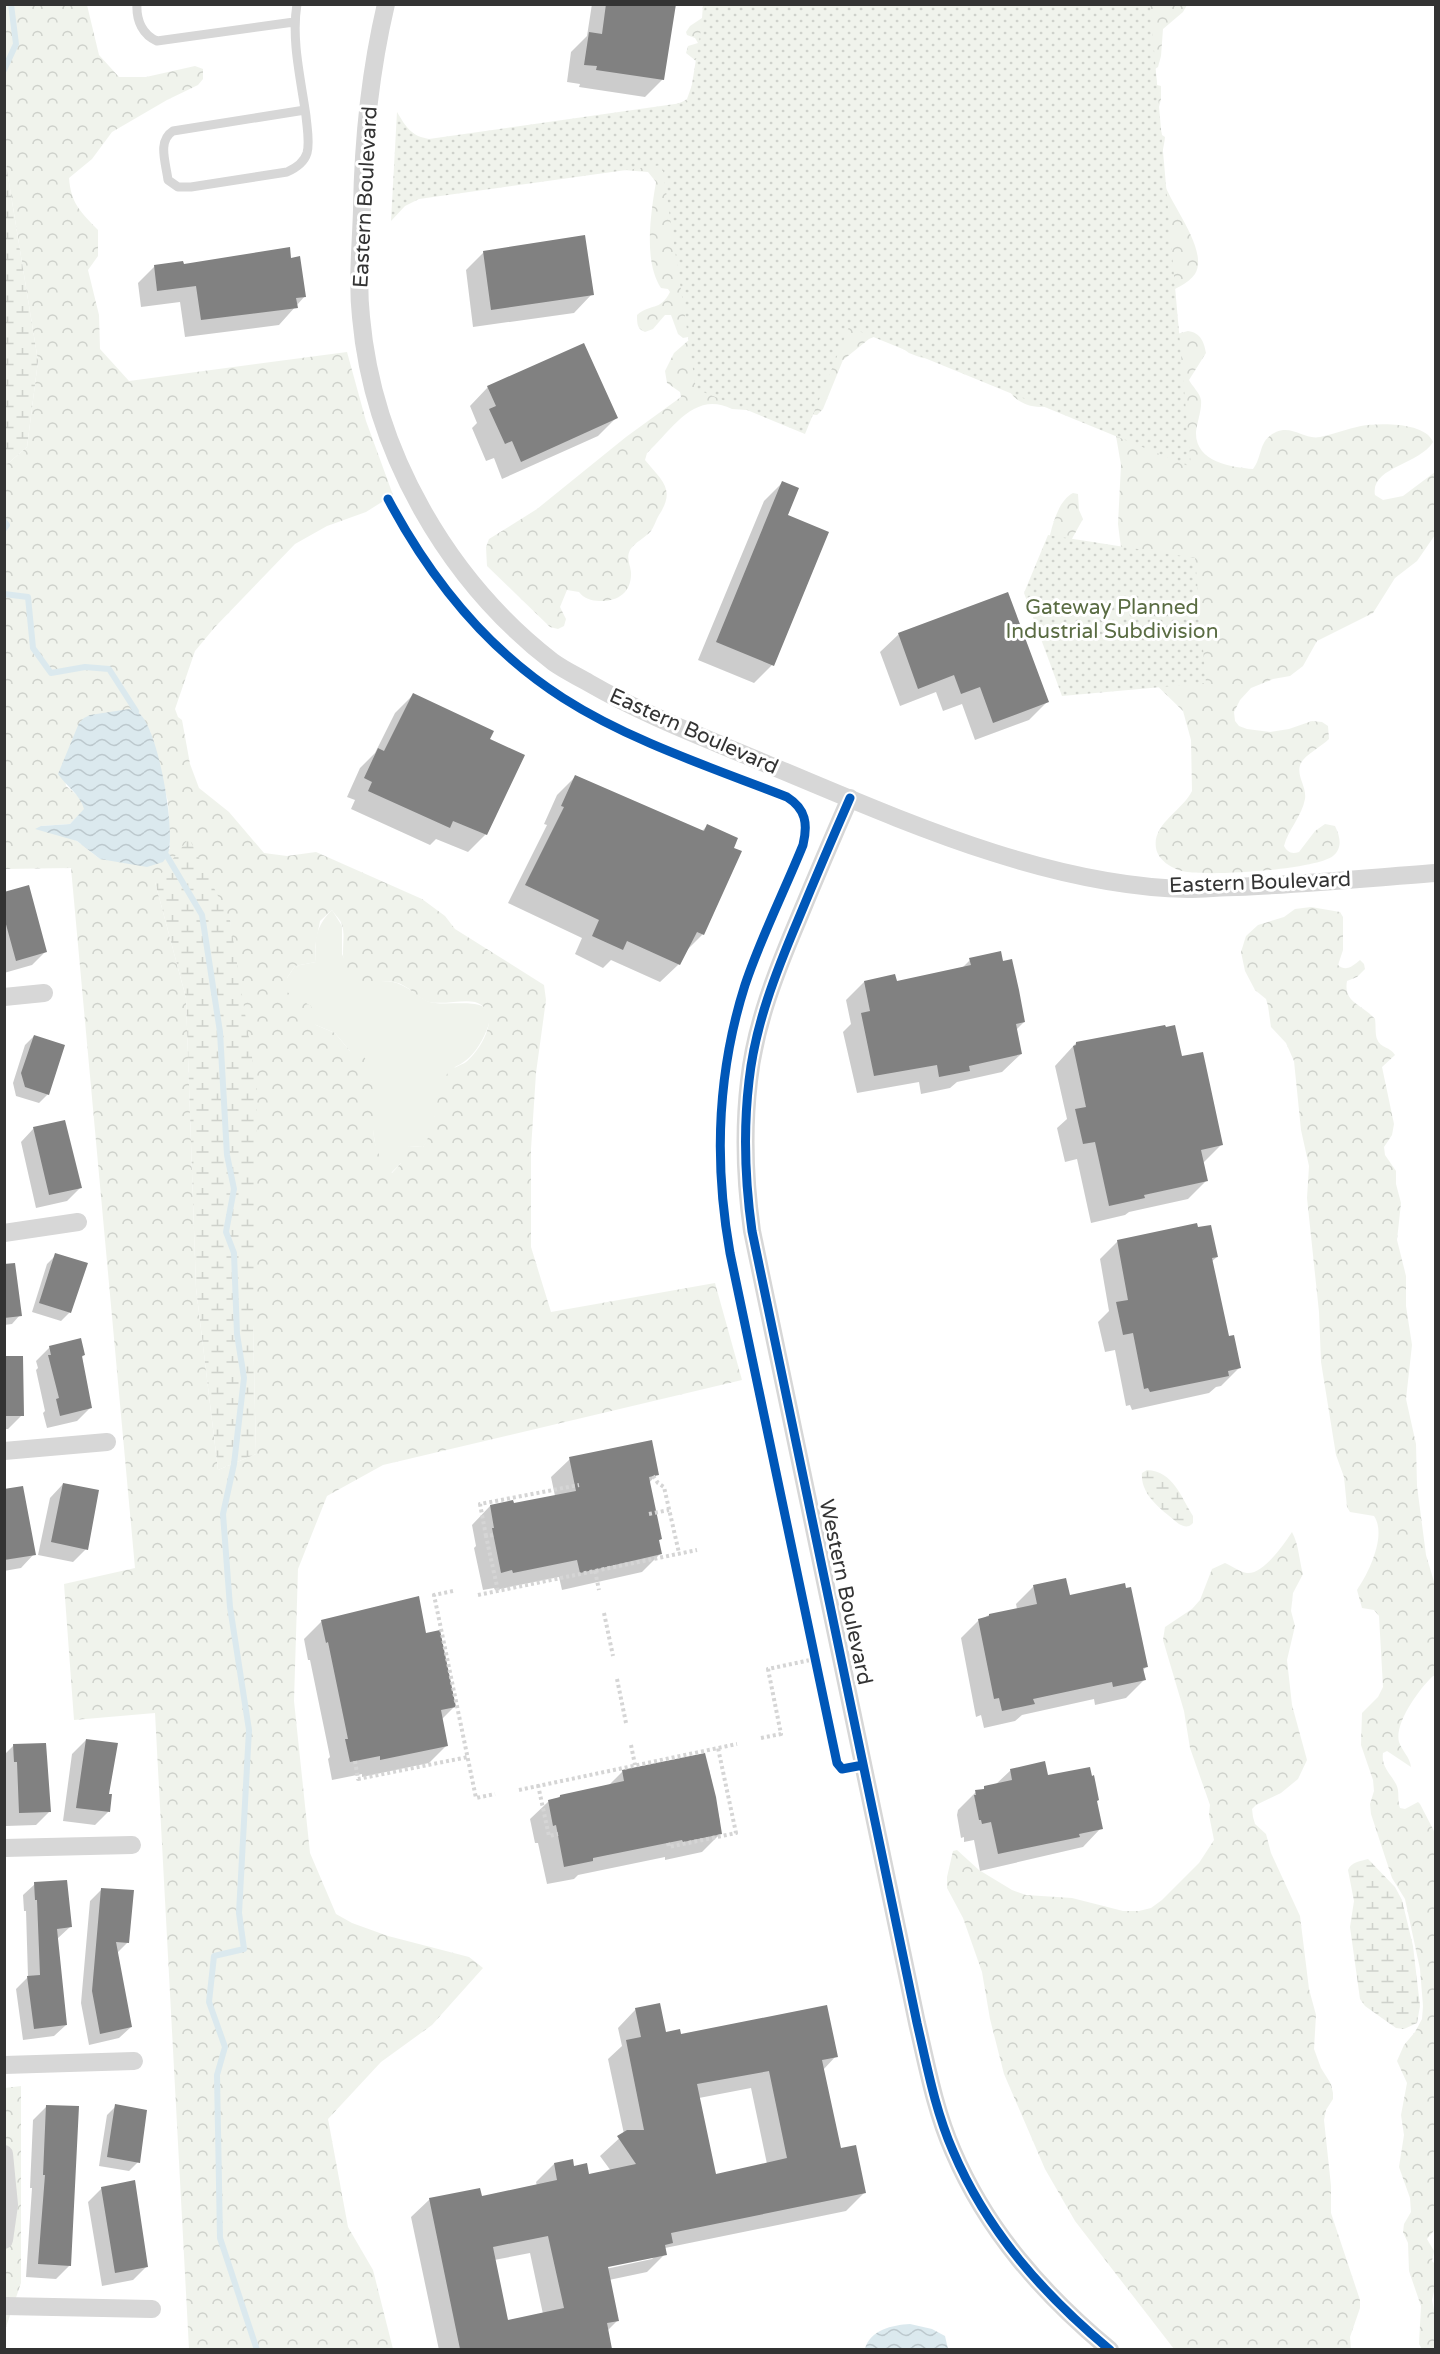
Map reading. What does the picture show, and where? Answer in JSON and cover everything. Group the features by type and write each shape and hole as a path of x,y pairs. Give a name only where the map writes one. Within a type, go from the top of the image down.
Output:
{"street":[{"name":"Eastern Boulevard","path":"386,4 371,82 363,161 358,261 361,320 370,376 395,457 436,534 466,576 511,625 555,664 627,705 850,798 908,822 1042,867 1095,879 1187,889 1436,873"},
{"name":"Western Boulevard","path":"850,798 777,970 762,1019 749,1080 744,1132 746,1189 752,1231 916,2023 934,2097 956,2158 972,2191 1005,2243 1043,2290 1110,2349"},
{"path":"4,997 44,993"},
{"path":"4,1233 78,1222"},
{"path":"4,1451 107,1442"},
{"path":"4,1848 132,1845"},
{"path":"4,2066 134,2061"},
{"path":"4,2154 9,2205 4,2240"},
{"path":"4,2306 152,2309"}],"lane":[{"path":"137,4 141,27 146,36 158,41 294,22"},
{"path":"297,4 294,22 305,110 308,137 307,154 299,166 287,172 191,187 177,187 168,180 163,143 166,135 173,131 305,110"}],"path":[{"path":"653,1476 664,1487 679,1553"},
{"path":"498,1591 480,1504 579,1485"},
{"path":"649,1514 669,1510"},
{"path":"486,1536 493,1535"},
{"path":"478,1595 697,1550"},
{"path":"595,1570 599,1590"},
{"path":"453,1592 434,1596 476,1798 495,1794"},
{"path":"604,1613 613,1656"},
{"path":"813,1648 818,1670"},
{"path":"761,1738 781,1734 768,1669 815,1659"},
{"path":"618,1679 626,1723"},
{"path":"519,1790 737,1744"},
{"path":"631,1745 635,1765"},
{"path":"668,1843 669,1847 736,1833 718,1748"},
{"path":"355,1761 358,1779 468,1757"},
{"path":"538,1785 549,1836 558,1834"}],"green space":[{"path":"4,5 87,5 99,55 119,77 146,77 195,66 203,69 203,79 198,85 112,132 92,159 69,178 75,201 98,230 98,256 88,270 99,315 100,349 129,381 347,352 366,421 393,495 366,512 327,526 295,544 195,651 175,709 182,720 190,764 199,788 229,812 264,853 287,856 316,852 422,899 445,916 455,929 544,985 546,1000 536,1073 531,1149 531,1247 551,1312 715,1283 742,1380 383,1465 327,1496 298,1569 294,1701 310,1853 336,1914 352,1923 388,1936 469,1957 483,1968 432,2025 381,2062 328,2119 348,2227 373,2270 393,2349 189,2349 155,1713 74,1720 64,1584 135,1568 71,868 5,869 5,466 27,447 38,361 5,158","holes":["150,731 168,802 170,849 100,859 77,841 41,826 70,824 85,809 78,796 66,786 63,763 67,758","155,882 230,920 253,1324 256,1454 218,1470 196,1288 186,998","332,910 340,921 343,931 344,962 354,978 365,981 394,982 429,1002 475,1002 484,1007 488,1013 487,1031 478,1049 466,1062 447,1074 439,1092 431,1130 423,1147 409,1146 401,1150 401,1163 392,1173 383,1162 375,1141 372,1082 364,1054 350,1051 335,1033 316,1025 311,1006 287,992 287,978 295,966 316,962 315,947 320,921"]},
{"path":"703,5 933,5 1049,406 1030,406 1013,396 1007,385 946,359 922,358 909,353 890,339 876,336 843,360 823,409 817,415 732,409 718,404 695,409 675,424 647,453 645,460 661,480 667,492 664,506 651,531 630,550 628,558 631,579 626,590 618,598 599,601 588,599 579,592 567,590 560,607 566,619 564,626 558,629 550,627 487,566 486,547 489,539 537,509 626,437 681,397 680,392 667,383 665,371 674,353 690,339 678,334 671,315 665,315 653,329 645,332 637,324 637,315 659,305 670,292 668,289 661,288 655,277 650,251 652,207 656,182 648,172 623,170 626,114 673,105 687,99 697,71 696,61 686,53 688,46 698,43 686,32 690,26 702,18"},
{"path":"705,5 1150,5 1191,467 849,327 805,434 696,389 662,165 419,199 405,206 391,221 397,112 410,130 418,136 429,139 689,102"},
{"path":"1013,5 1187,5 1183,12 1163,29 1161,56 1158,67 1155,69 1157,85 1161,86 1157,115 1162,135 1165,137 1161,174 1192,238 1197,251 1198,264 1192,278 1164,295 1159,339 1188,331 1199,336 1203,342 1206,353 1189,380 1201,400 1196,432 1201,450 1216,461 1235,467 1253,469 1266,439 1282,430 1320,437 1361,426 1390,424 1421,431 1433,442 1417,456 1387,472 1375,486 1375,495 1383,500 1403,496 1435,472 1435,535 1417,561 1395,578 1373,613 1317,641 1303,666 1290,676 1273,679 1251,688 1240,700 1234,712 1235,721 1239,726 1247,729 1270,732 1289,729 1312,721 1322,722 1328,726 1329,739 1301,763 1299,772 1305,799 1284,846 1290,852 1299,852 1315,831 1325,824 1335,826 1339,838 1338,849 1333,856 1322,861 1259,871 1194,873 1174,868 1162,860 1157,852 1156,839 1163,824 1192,791 1191,740 1183,711 1140,669 1118,524 1121,465 1111,407"},
{"path":"5,158 38,361 27,447 5,466"},
{"path":"1073,493 1078,494 1079,510 1083,519 1069,544 1045,560 1057,513 1061,505"},
{"name":"Gateway Planned Industrial Subdivision","path":"1048,535 1195,558 1206,683 1062,696 1024,593"},
{"path":"189,838 230,920 257,1088 253,1324 256,1454 218,1470 196,1288 186,998 155,882"},
{"path":"1311,907 1340,912 1343,917 1343,950 1338,965 1347,968 1360,960 1365,969 1357,977 1347,981 1348,994 1355,1003 1375,1019 1378,1042 1395,1055 1382,1067 1394,1124 1392,1135 1384,1147 1385,1155 1396,1171 1396,1184 1401,1203 1397,1240 1406,1276 1406,1306 1412,1345 1406,1399 1416,1444 1417,1486 1426,1555 1435,1585 1436,1676 1433,1676 1415,1697 1400,1725 1399,1742 1411,1767 1387,1751 1383,1753 1383,1758 1397,1787 1400,1808 1405,1809 1418,1802 1435,1833 1436,2228 1427,2239 1434,2251 1432,2261 1435,2264 1435,2287 1432,2300 1435,2315 1435,2349 1422,2349 1419,2344 1421,2306 1409,2271 1408,2243 1403,2232 1404,2224 1411,2212 1410,2198 1399,2167 1404,2135 1401,2115 1407,2083 1397,2061 1404,2045 1422,2019 1420,1969 1405,1899 1392,1878 1371,1814 1373,1780 1361,1745 1362,1713 1378,1697 1383,1687 1379,1616 1374,1610 1362,1608 1357,1590 1375,1554 1379,1533 1374,1516 1350,1512 1347,1507 1344,1477 1336,1455 1321,1362 1319,1312 1307,1198 1309,1166 1301,1130 1294,1061 1286,1043 1271,1027 1266,999 1255,990 1245,971 1241,952 1246,936 1258,925 1284,917 1295,909"},
{"path":"332,910 342,926 342,954 350,973 373,980 397,983 427,1001 471,1004 481,1006 488,1011 490,1020 485,1034 473,1054 455,1067 435,1115 431,1136 423,1147 409,1146 401,1163 391,1173 377,1157 372,1123 372,1082 335,1033 316,1025 287,992 287,978 295,966 316,962 317,933 322,922"},
{"path":"1147,1470 1163,1475 1175,1486 1193,1516 1191,1525 1179,1524 1149,1496 1142,1481 1142,1473"},
{"path":"1292,1532 1298,1547 1303,1574 1293,1593 1291,1611 1295,1626 1287,1660 1292,1705 1307,1760 1298,1779 1281,1793 1252,1809 1255,1824 1266,1834 1271,1853 1300,1916 1309,1989 1316,2015 1314,2049 1333,2093 1333,2099 1326,2110 1324,2120 1331,2186 1331,2213 1360,2300 1360,2308 1350,2337 1351,2349 1174,2349 1075,2221 1045,2169 1004,2074 990,2019 982,1972 963,1918 947,1888 947,1877 953,1851 957,1850 979,1870 1012,1890 1026,1895 1072,1898 1123,1911 1139,1911 1151,1908 1162,1900 1199,1863 1214,1840 1209,1815 1210,1805 1190,1748 1184,1711 1163,1640 1165,1627 1192,1609 1200,1600 1212,1569 1225,1563 1247,1573 1260,1569 1272,1558"},
{"path":"1368,1859 1395,1887 1402,1900 1413,1946 1420,2006 1417,2023 1404,2029 1396,2028 1365,2006 1360,1999 1350,1927 1354,1901 1348,1870 1359,1861"},
{"path":"21,2086 21,2283 5,2330 5,2088"}],"water":[{"path":"129,709 140,714 148,725 164,780 167,801 169,852 163,862 147,867 100,859 77,841 35,829 41,826 70,824 84,809 76,794 58,774 79,723 90,715"},
{"path":"910,2324 932,2329 945,2336 948,2349 865,2349 877,2333 889,2327"}],"building":[{"path":"606,4 676,4 664,80 596,70 597,66 584,65 589,32 602,34"},
{"path":"585,235 594,295 491,310 483,251"},
{"path":"290,247 291,258 300,256 306,297 296,298 298,308 201,320 196,286 157,291 154,265 183,261 184,264"},
{"path":"584,343 618,418 521,462 512,441 505,444 489,409 496,406 487,386"},
{"path":"782,481 799,488 788,515 829,532 774,666 716,642"},
{"path":"1008,592 1049,702 993,723 980,687 961,694 954,675 918,689 898,633"},
{"path":"413,693 494,731 490,739 525,755 487,835 453,821 450,828 368,791 372,782 364,778 378,748 384,751"},
{"path":"575,775 704,831 707,824 738,838 734,848 742,851 704,935 697,932 680,965 627,941 623,950 592,936 599,920 525,885 564,807 561,806"},
{"path":"29,885 47,952 16,961 4,917 4,892"},
{"path":"1001,951 1003,961 1012,959 1019,990 1025,1022 1016,1024 1022,1054 969,1066 970,1071 939,1077 937,1065 874,1076 861,1013 870,1011 864,981 895,974 897,981 971,965 969,958"},
{"path":"1165,1025 1166,1027 1175,1025 1182,1056 1203,1052 1223,1145 1201,1150 1208,1181 1144,1195 1145,1198 1109,1206 1095,1142 1083,1144 1075,1109 1086,1107 1073,1046 1076,1042"},
{"path":"34,1035 65,1045 49,1095 25,1087 21,1073"},
{"path":"65,1120 82,1188 49,1195 33,1127"},
{"path":"1197,1223 1198,1227 1211,1225 1218,1257 1212,1258 1229,1336 1234,1335 1241,1368 1228,1371 1229,1376 1150,1392 1148,1388 1144,1389 1133,1333 1123,1335 1116,1302 1128,1300 1117,1240"},
{"path":"55,1253 88,1263 71,1313 39,1303"},
{"path":"15,1263 22,1316 4,1318 4,1264"},
{"path":"81,1338 85,1355 82,1356 92,1408 60,1416 56,1399 59,1398 48,1355 51,1355 49,1346"},
{"path":"4,1356 23,1356 24,1416 4,1416"},
{"path":"652,1440 659,1475 649,1477 662,1539 659,1540 662,1554 580,1573 577,1560 513,1573 512,1570 501,1573 490,1505 513,1500 514,1503 576,1491 569,1457"},
{"path":"63,1483 99,1490 88,1550 51,1542"},
{"path":"23,1486 36,1555 4,1560 4,1489"},
{"path":"1066,1578 1070,1595 1125,1583 1126,1588 1131,1587 1148,1667 1143,1668 1146,1680 1113,1687 1112,1682 1033,1699 1035,1704 1002,1711 999,1698 994,1699 978,1619 989,1616 989,1614 1037,1604 1033,1585"},
{"path":"419,1596 426,1633 440,1630 456,1707 441,1710 448,1746 380,1760 380,1756 350,1762 345,1739 348,1739 328,1642 326,1643 321,1620"},
{"path":"86,1739 118,1743 109,1794 112,1794 110,1812 76,1808"},
{"path":"46,1743 51,1812 19,1813 17,1762 14,1762 13,1744"},
{"path":"705,1753 722,1834 593,1858 593,1861 564,1867 556,1825 553,1826 548,1800 560,1797 560,1795 624,1781 622,1770"},
{"path":"1045,1761 1048,1775 1090,1767 1092,1776 1094,1775 1103,1829 1079,1834 1080,1837 998,1854 991,1822 982,1824 979,1820 975,1790 1012,1780 1010,1769"},
{"path":"67,1880 72,1927 57,1929 67,2025 34,2029 27,1976 40,1975 37,1900 35,1900 34,1882"},
{"path":"101,1888 134,1890 129,1943 116,1942 132,2027 100,2034 92,1991"},
{"path":"660,2003 666,2032 680,2029 681,2034 827,2005 838,2057 822,2060 841,2148 856,2145 866,2193 671,2233 673,2243 665,2245 667,2255 608,2267 619,2321 607,2323 612,2349 460,2349 429,2198 480,2188 482,2196 557,2180 554,2163 573,2159 574,2166 587,2163 589,2174 636,2164 617,2136 627,2130 644,2130 626,2040 641,2037 635,2008","holes":["769,2071 787,2158 716,2174 697,2084","548,2236 564,2308 508,2320 493,2247"]},
{"path":"115,2104 147,2110 140,2163 107,2157"},
{"path":"46,2105 79,2106 71,2266 38,2264 45,2175 43,2175"},
{"path":"135,2180 148,2267 115,2273 101,2187"}],"waterway":[{"path":"4,70 16,44 11,4"},
{"path":"4,521 7,525 4,529"},
{"path":"4,594 28,597 33,648 51,673 85,667 109,669 136,711"},
{"path":"167,856 202,915 220,1032 227,1155 234,1189 226,1232 234,1253 237,1334 244,1378 234,1464 223,1514 230,1607 249,1730 239,1913 244,1949 214,1956 209,2002 225,2047 217,2075 220,2238 257,2350"}],"cycle path":[{"path":"388,499 422,557 462,610 509,657 535,679 616,728 672,753 787,797 802,812 805,824 803,845 758,949 736,1018 729,1051 721,1118 722,1186 730,1253 837,1763 842,1769 863,1765"},
{"path":"850,798 782,959 756,1040 749,1081 745,1138 752,1231 917,2023 941,2120 953,2151 982,2208 1019,2260 1062,2307 1110,2350"}]}
